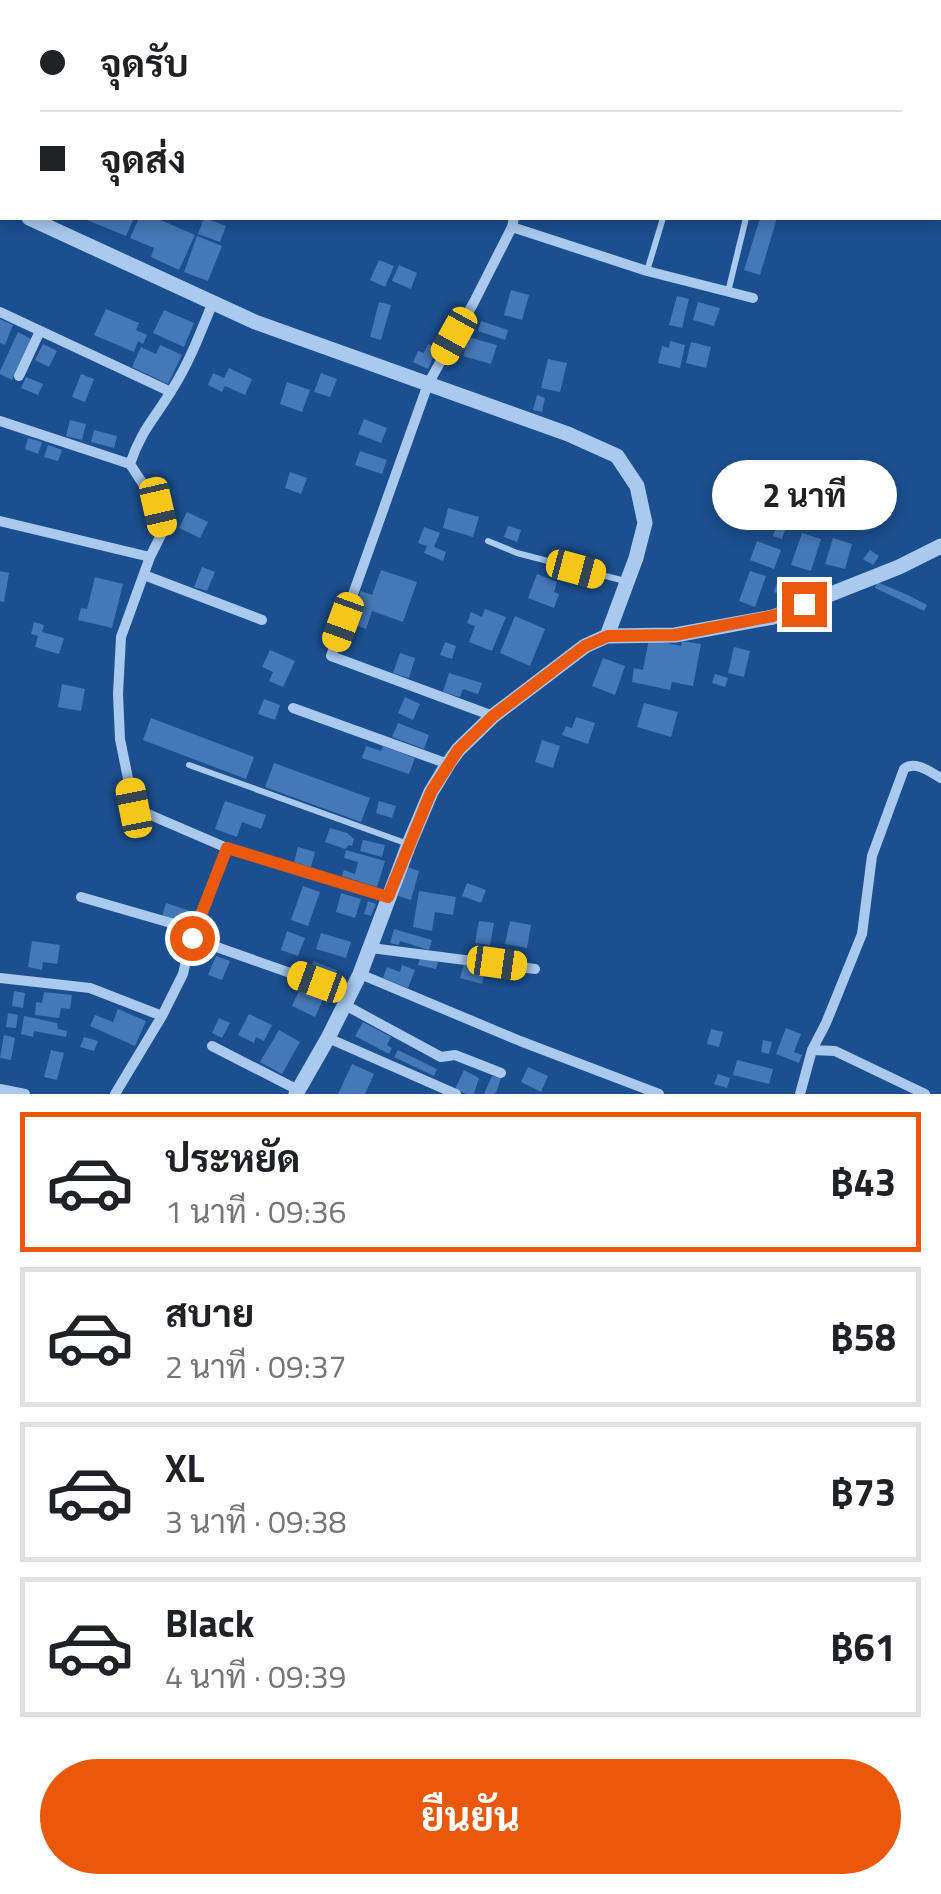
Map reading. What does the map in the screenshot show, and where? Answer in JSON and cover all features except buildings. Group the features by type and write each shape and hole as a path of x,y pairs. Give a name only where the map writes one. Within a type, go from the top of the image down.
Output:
{"street":[{"path":"33,220 256,322 568,434 617,456 637,486 645,523 608,636"},
{"path":"493,716 331,656 428,384 513,222 647,271 753,298"},
{"path":"130,464 143,430 190,358 213,302"},
{"path":"0,312 171,392"},
{"path":"20,376 40,331"},
{"path":"0,420 130,464 158,507 163,530 120,637 120,739 134,808 227,848 388,897"},
{"path":"0,521 150,557"},
{"path":"212,1046 297,1092 360,974 409,844 431,792 448,764 493,716 585,646 608,636 675,635 773,616 899,567 941,546"},
{"path":"144,576 262,620"},
{"path":"293,708 448,764"},
{"path":"800,1094 812,1050 862,934 872,856 904,769 915,765 941,778"},
{"path":"115,1094 162,1016 182,974 193,934 227,848"},
{"path":"81,897 193,934 348,999 441,1057 455,1056 501,1073"},
{"path":"370,948 536,968"},
{"path":"360,974 659,1094"},
{"path":"0,978 90,988 162,1016"},
{"path":"328,1038 456,1094"},
{"path":"812,1050 834,1050 925,1094"},
{"path":"0,1089 25,1094"}],"lane":[{"path":"647,271 662,220"},
{"path":"728,293 746,220"},
{"path":"488,541 517,553 628,582"},
{"path":"189,765 409,844"}],"route":[{"path":"192,938 227,848 388,897 431,792 458,750 493,716 585,646 608,636 675,635 773,616 804,604"}]}
